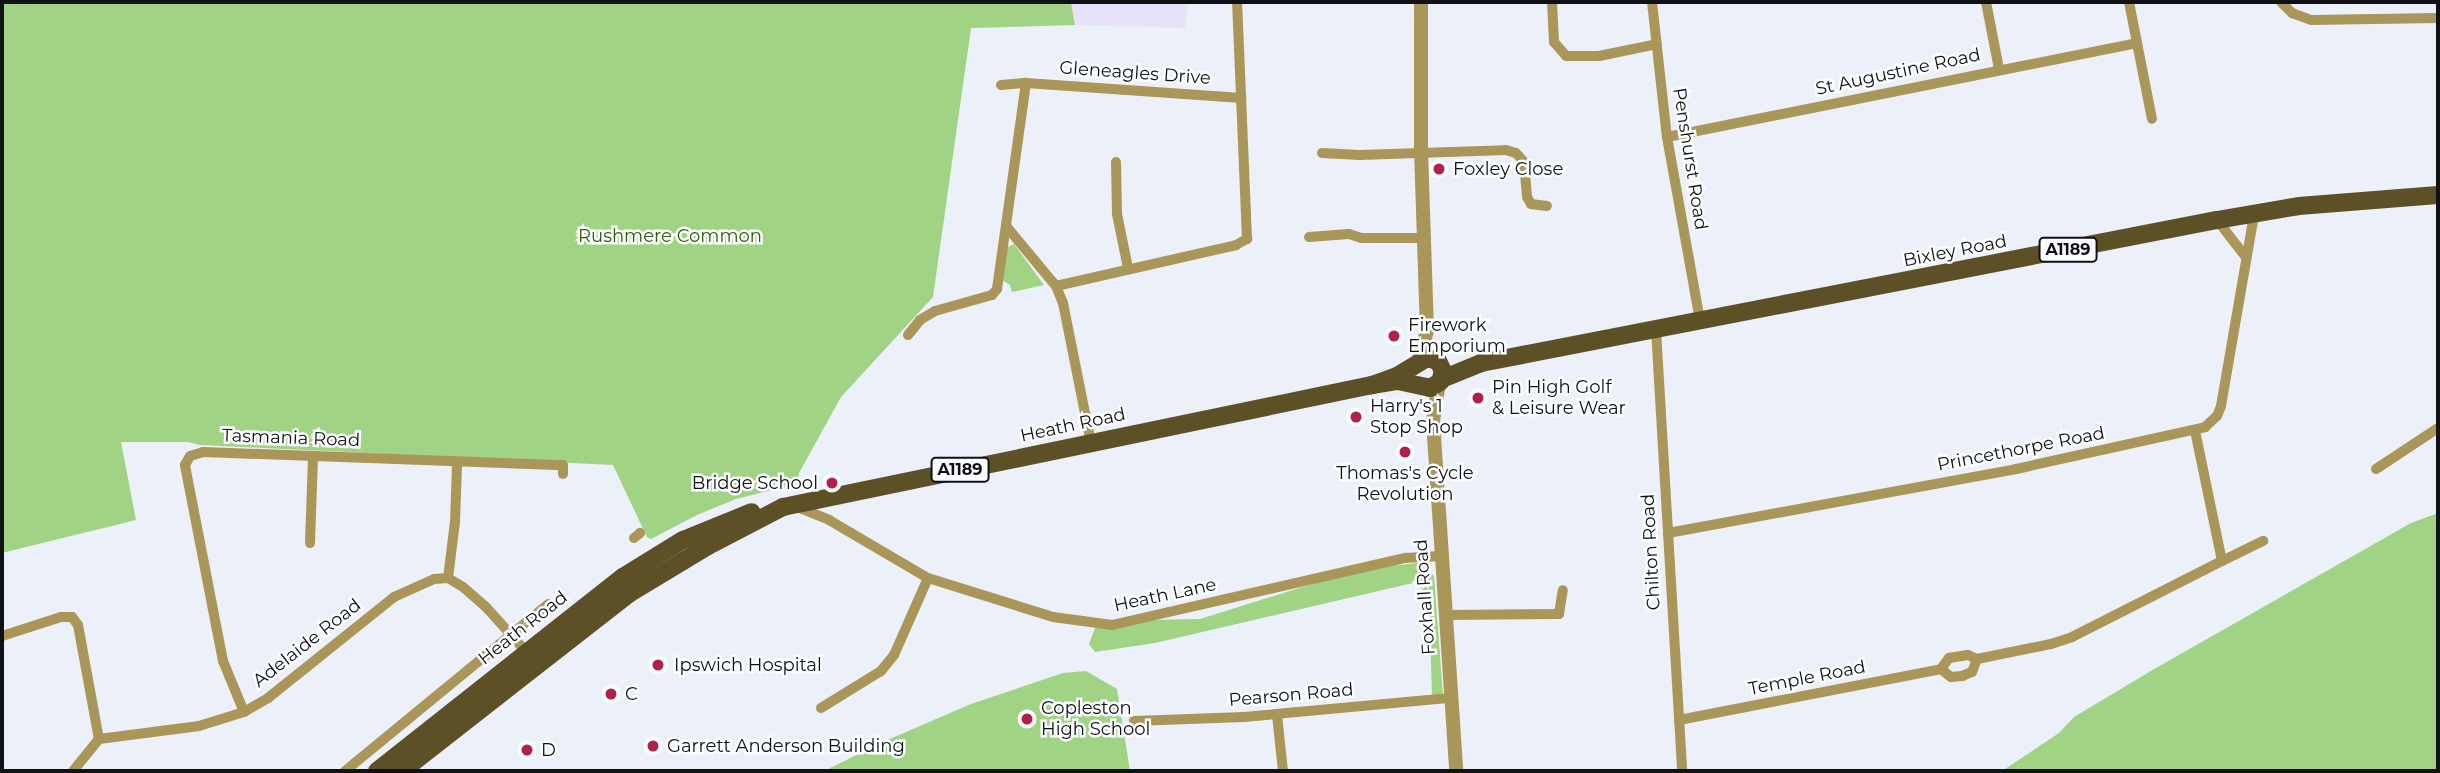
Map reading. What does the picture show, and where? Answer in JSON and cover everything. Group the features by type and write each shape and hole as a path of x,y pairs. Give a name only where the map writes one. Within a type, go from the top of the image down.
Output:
{"main road":[{"name":"Bixley Road","path":"1429,373 2217,220 2347,201 2438,195"},
{"name":"Heath Road","path":"402,771 623,578 683,540 766,507 787,505 1429,373"},
{"name":"Heath Road","path":"377,771 532,658 597,619 661,573 787,505"}],"street":[{"path":"1056,286 1236,245 1247,239 1237,2"},
{"name":"Foxhall Road","path":"1421,2 1421,152 1427,331 1456,771"},
{"path":"1552,2 1554,42 1566,56 1599,56 1657,44"},
{"name":"Penshurst Road","path":"1652,2 1667,137 1700,321"},
{"path":"1986,2 1999,69"},
{"path":"2129,2 2151,120"},
{"path":"2281,2 2292,13 2311,20 2438,18"},
{"name":"St Augustine Road","path":"1667,137 2137,43"},
{"path":"908,335 920,320 934,312 992,295 997,289 1026,83"},
{"name":"Gleneagles Drive","path":"1002,85 1026,83 1241,98"},
{"path":"1322,153 1338,156 1456,149 1506,150 1516,153 1524,162 1527,197 1531,204 1547,206"},
{"path":"1116,162 1116,214 1128,268"},
{"name":"Princethorpe Road","path":"1668,533 2016,469 2194,431 2212,422 2221,406 2254,214"},
{"path":"2217,220 2245,256"},
{"path":"1006,226 1056,286 1063,303 1091,443"},
{"path":"1309,237 1349,234 1361,238 1424,238"},
{"name":"Chilton Road","path":"1656,330 1682,771"},
{"path":"2376,469 2438,428"},
{"path":"2194,431 2222,561"},
{"name":"Tasmania Road","path":"244,712 223,662 186,465 190,456 203,452 457,464 563,465 563,474"},
{"path":"310,543 313,456"},
{"path":"457,464 456,522 448,578 486,607 532,658"},
{"path":"830,496 830,520"},
{"name":"Heath Lane","path":"787,505 830,520 928,578 1052,617 1112,625 1405,558 1441,556"},
{"name":"Temple Road","path":"1679,720 1941,669 1949,658 1968,654 1977,659 2050,644 2072,637 2263,541"},
{"name":"Adelaide Road","path":"99,739 199,726 244,712 268,698 394,597 417,585 448,578"},
{"path":"821,708 881,671 894,655 928,578"},
{"path":"1446,615 1559,614 1563,590"},
{"name":"Heath Road","path":"345,771 463,677 511,633 548,604"},
{"path":"2,636 61,617 72,617 78,625 99,739 74,771"},
{"name":"Temple Road","path":"1941,669 1951,677 1967,675 1972,672 1977,659"},
{"name":"Pearson Road","path":"1134,721 1277,715 1450,698"},
{"path":"1277,715 1283,771"}],"shaded area":[{"path":"1071,2 1188,2 1185,28 1075,25"}],"green space":[{"name":"Rushmere Common","path":"2,2 1071,2 1075,25 971,28 933,297 841,397 799,473 799,483 736,499 697,515 651,539 647,537 613,465 200,445 188,442 121,442 136,520 2,553"},
{"path":"1014,244 1044,285 1012,292 1010,285 1002,280 1006,248"},
{"path":"2438,513 2438,771 2002,771 2059,733 2074,717 2156,668 2411,523"},
{"path":"1418,563 1434,576 1443,695 1432,696 1429,594 1413,583 1155,643 1095,652 1089,644 1095,628 1145,620 1200,619 1325,580 1379,567"},
{"name":"Copleston High School","path":"1086,671 1117,689 1130,771 824,771 971,704 1063,673"}],"place":[{"name":"Foxley Close","path":"1439,169"},
{"name":"Firework Emporium","path":"1394,336"},
{"name":"Pin High Golf & Leisure Wear","path":"1478,398"},
{"name":"Harry's 1 Stop Shop","path":"1356,417"},
{"name":"Thomas's Cycle Revolution","path":"1405,452"},
{"name":"Bridge School","path":"832,483"},
{"name":"Ipswich Hospital","path":"658,665"},
{"name":"C","path":"611,694"},
{"name":"Copleston High School","path":"1027,719"},
{"name":"Garrett Anderson Building","path":"653,746"},
{"name":"D","path":"527,750"}]}
